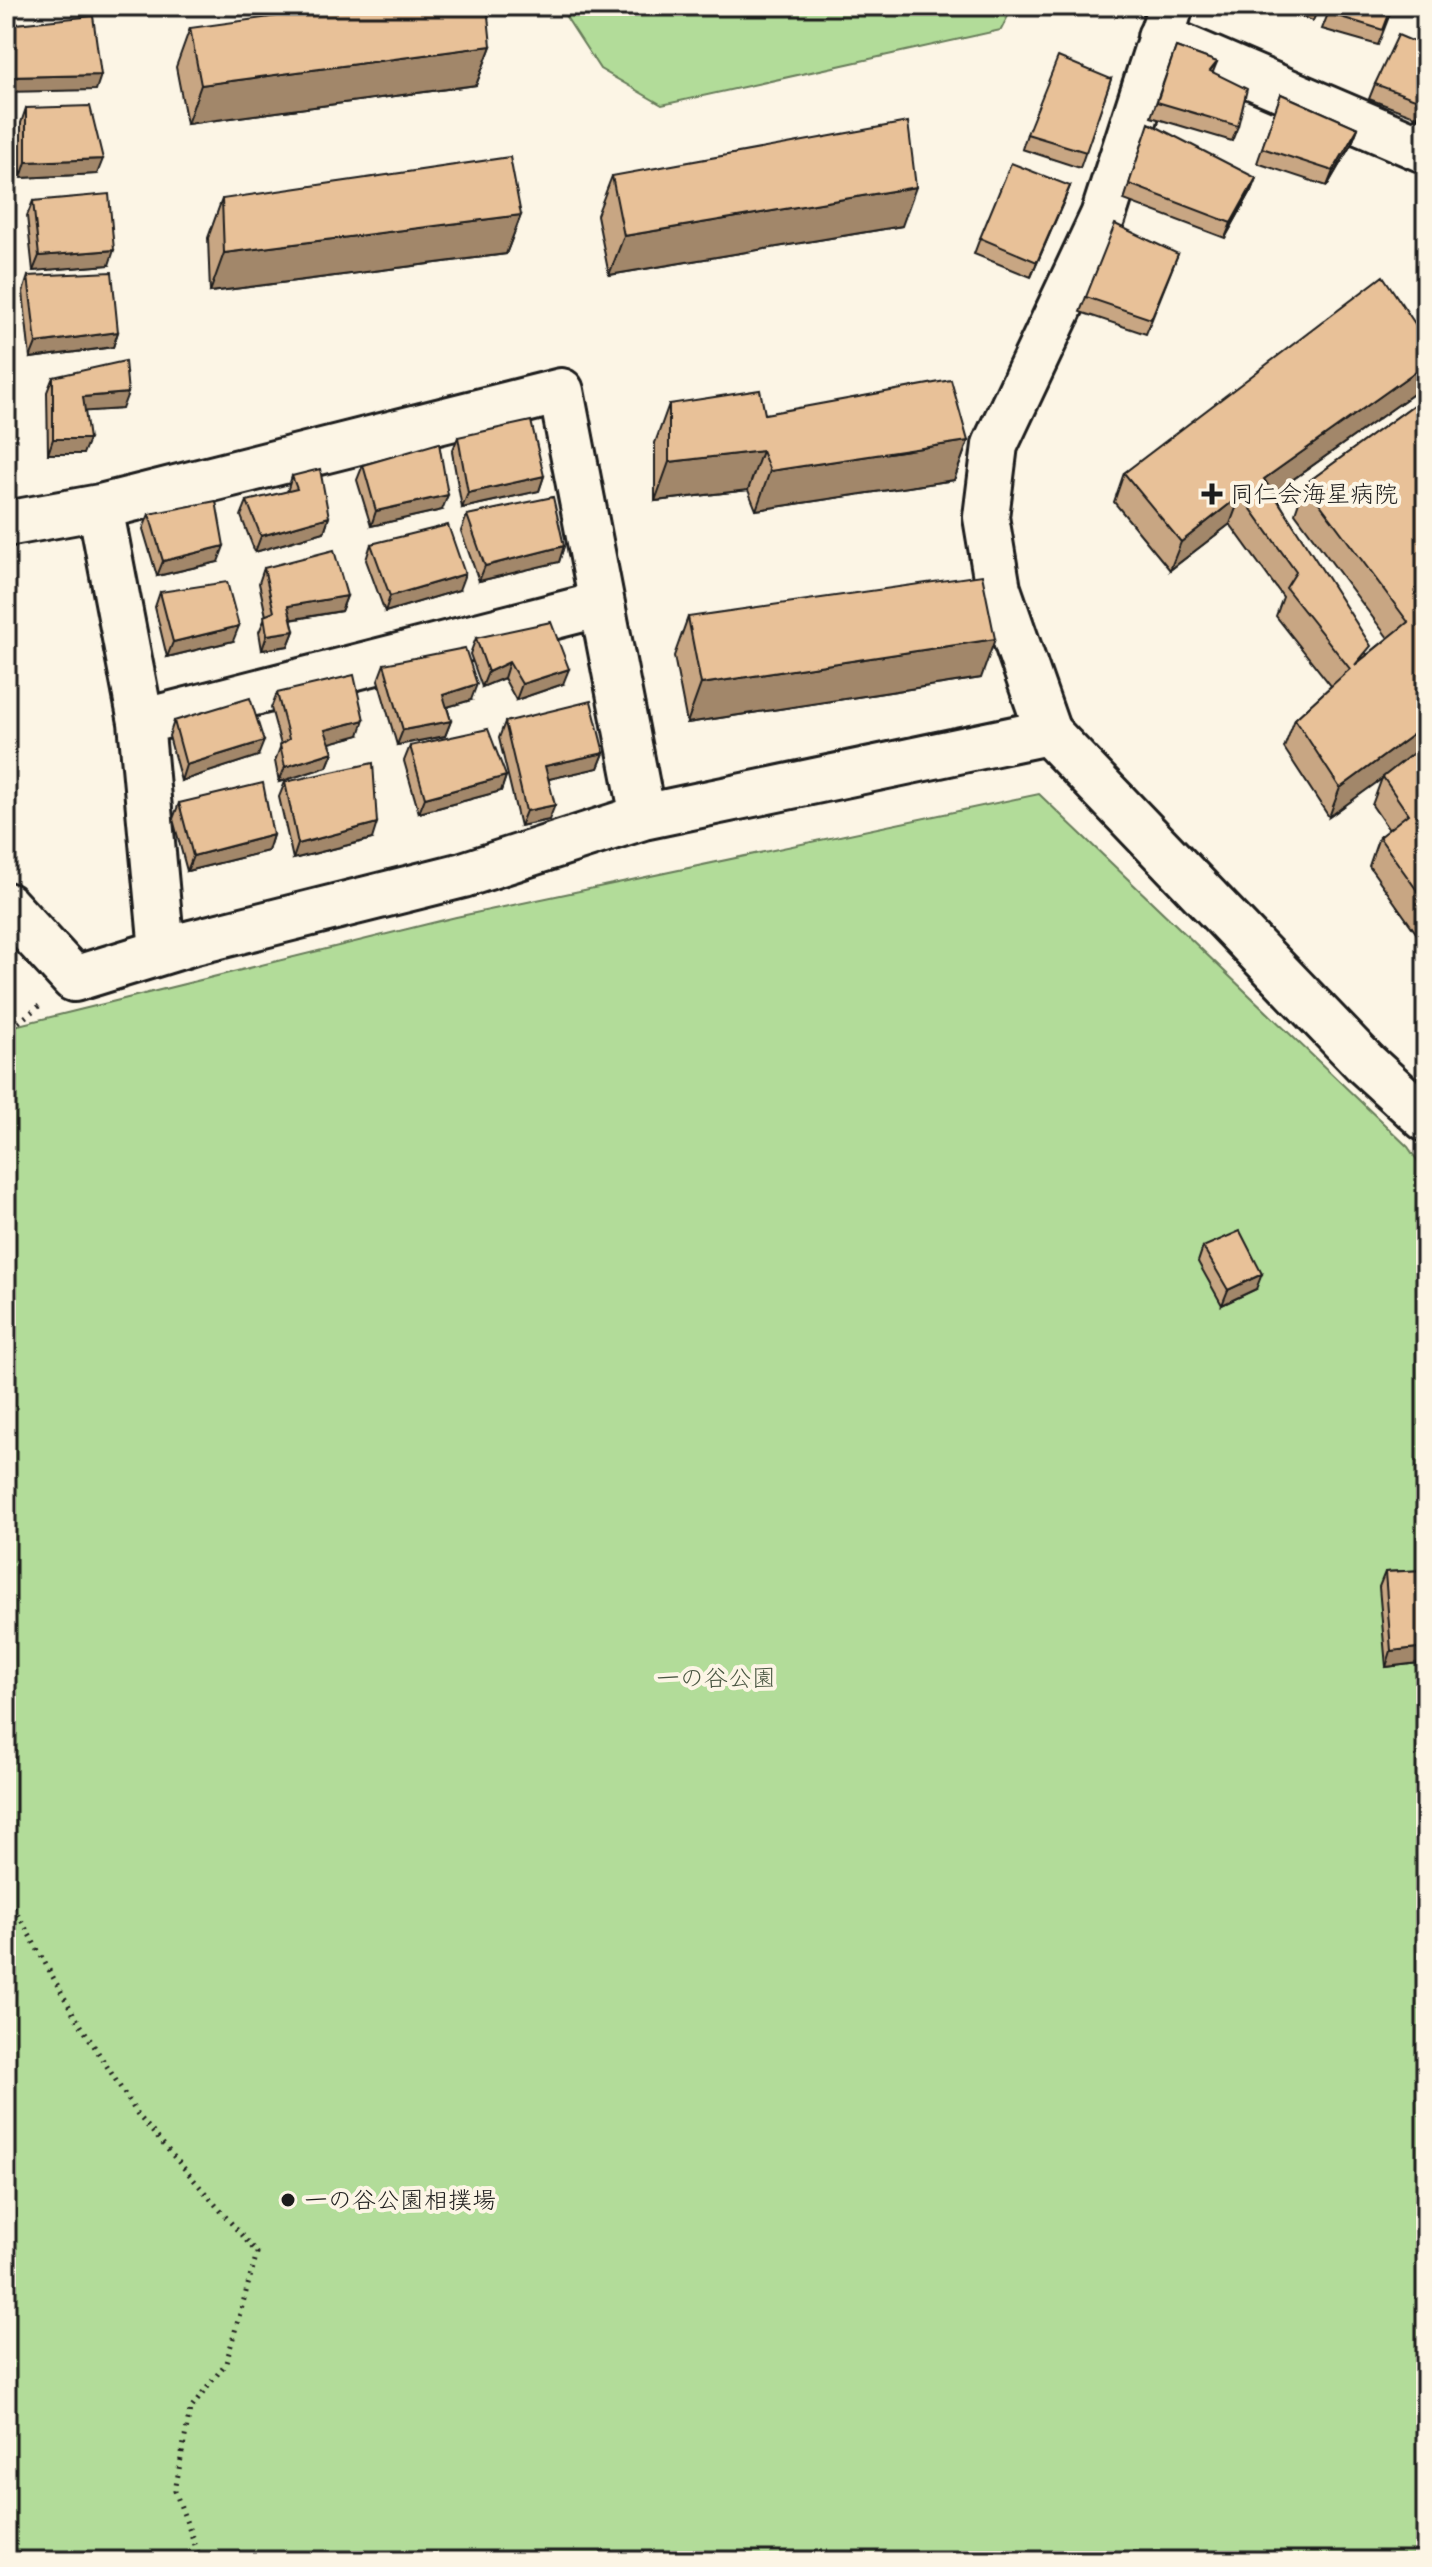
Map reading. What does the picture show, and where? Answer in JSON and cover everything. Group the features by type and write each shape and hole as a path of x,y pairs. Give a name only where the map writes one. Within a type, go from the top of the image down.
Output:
{"street":[{"path":"1426,139 1422,149 1165,22 1103,216 995,445 986,517 998,589 1048,732 1366,1064 1426,1119"},
{"path":"6,524 100,507 561,391 643,817"},
{"path":"100,507 141,722 162,951"},
{"path":"141,722 602,604"},
{"path":"6,905 74,979 162,951 463,875 643,817 1048,732"}],"path":[{"path":"6,1893 73,2013 138,2115 257,2253 226,2363 190,2410 175,2491 201,2561"}],"green space":[{"path":"559,6 1013,6 1001,30 662,105 600,69"},
{"name":"一の谷公園","path":"1039,794 1408,1147 1426,1173 1426,2561 6,2561 6,1028 456,917"}],"building":[{"path":"350,6 487,6 491,46 201,85 190,28"},
{"path":"1331,6 1392,6 1383,30 1328,13"},
{"path":"93,16 101,75 6,77 6,25"},
{"path":"1398,35 1426,47 1426,94 1423,102 1375,84"},
{"path":"1176,47 1217,62 1210,71 1247,89 1238,126 1157,102"},
{"path":"1058,57 1111,79 1086,152 1027,134"},
{"path":"1281,94 1358,128 1333,171 1262,148"},
{"path":"90,106 103,159 26,162 26,108"},
{"path":"908,122 916,187 624,236 612,176"},
{"path":"1149,123 1256,178 1231,223 1129,184"},
{"path":"510,157 521,215 224,253 222,199"},
{"path":"1011,163 1070,186 1037,262 980,238"},
{"path":"109,194 114,250 39,256 33,201"},
{"path":"1115,224 1178,254 1151,319 1086,297"},
{"path":"112,272 118,332 36,343 28,276"},
{"path":"1383,276 1426,340 1426,364 1264,479 1371,646 1355,665 1408,622 1305,484 1426,396 1426,725 1340,788 1295,719 1350,669 1286,588 1296,572 1241,495 1181,542 1124,473"},
{"path":"125,361 128,393 83,397 89,439 53,439 53,377"},
{"path":"951,380 968,441 770,471 762,451 669,462 669,404 760,390 765,414"},
{"path":"531,421 544,476 468,493 458,437"},
{"path":"439,443 448,495 376,511 363,465"},
{"path":"320,469 329,517 261,536 247,501 297,489 292,476"},
{"path":"553,497 564,546 485,566 467,515"},
{"path":"216,501 224,546 163,561 149,514"},
{"path":"448,525 465,574 390,596 371,544"},
{"path":"334,550 347,596 288,606 294,631 267,635 264,616 274,612 264,568"},
{"path":"982,575 995,639 701,684 688,617"},
{"path":"227,582 239,626 173,642 160,592"},
{"path":"551,622 569,669 522,684 509,662 488,672 476,638"},
{"path":"465,648 477,684 443,695 451,721 403,730 384,664"},
{"path":"354,675 364,720 325,730 333,752 285,767 280,745 289,739 277,693"},
{"path":"250,698 264,741 186,765 174,721"},
{"path":"591,701 604,753 545,766 555,805 526,811 505,722"},
{"path":"488,729 506,776 425,798 410,746"},
{"path":"1426,743 1426,903 1379,837 1408,814 1383,777"},
{"path":"373,763 377,823 298,844 285,782"},
{"path":"263,783 273,835 193,856 179,803"},
{"path":"1240,1231 1262,1274 1228,1290 1203,1247"},
{"path":"1426,1570 1426,1647 1391,1651 1385,1572"}],"place":[{"name":"同仁会海星病院","path":"1212,494"},
{"name":"一の谷公園相撲場","path":"288,2200"}]}
